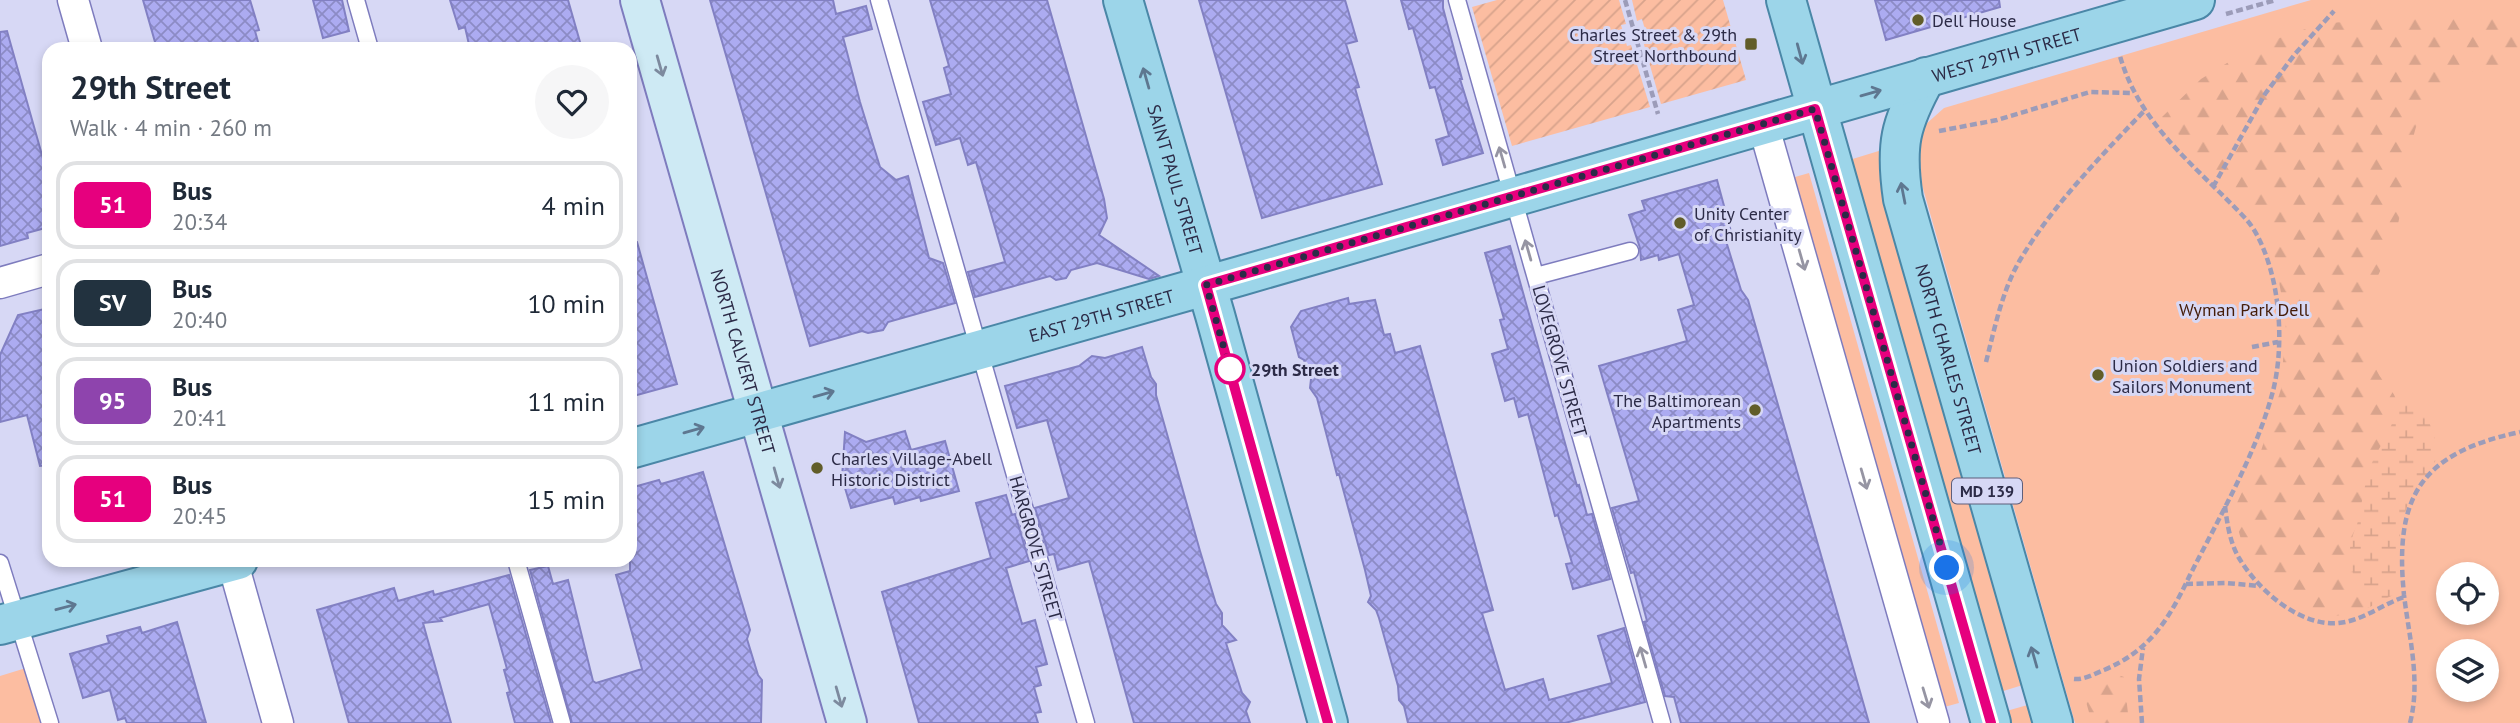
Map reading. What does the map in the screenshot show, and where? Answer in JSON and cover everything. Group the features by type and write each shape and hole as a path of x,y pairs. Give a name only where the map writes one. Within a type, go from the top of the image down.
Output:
{"main road":[{"name":"NORTH CALVERT STREET","path":"640,0 847,723"},
{"name":"SAINT PAUL STREET","path":"1124,0 1328,723"},
{"name":"MD 139","path":"1786,0 1991,723"},
{"name":"WEST 29TH STREET","path":"1815,109 2195,0"},
{"name":"NORTH CHARLES STREET","path":"1926,77 1914,98 1902,131 1898,154 1903,199 2053,723"},
{"name":"EAST 29TH STREET","path":"637,447 1815,109"},
{"path":"9,623 212,567"}],"street":[{"path":"73,0 85,42"},
{"path":"1763,124 1934,723"},
{"path":"0,283 42,271"},
{"path":"236,567 278,723"}],"lane":[{"path":"356,0 368,42"},
{"name":"HARGROVE STREET","path":"879,0 1086,723"},
{"name":"LOVEGROVE STREET","path":"1457,0 1662,723"},
{"path":"1536,275 1630,251"},
{"path":"0,563 9,623 50,723"},
{"path":"518,567 562,723"}],"path":[{"path":"1625,0 1658,114"},
{"path":"2213,187 2265,94 2295,54 2334,11"},
{"path":"2077,680 2116,665 2143,648 2172,612 2247,458 2273,390 2279,342 2276,293 2267,255 2248,220 2213,187 2144,111 2133,93 2110,24"},
{"path":"1934,131 1997,120 2090,92 2133,93"},
{"path":"1985,365 2000,307 2020,261 2057,208 2144,111"},
{"path":"2252,347 2279,342"},
{"path":"2410,723 2413,655 2404,597 2402,542 2410,502 2420,484 2448,457 2475,445 2520,432"},
{"path":"2225,505 2238,556 2261,586 2308,619 2324,624 2341,623 2354,620 2404,597"},
{"path":"2186,584 2261,586"},
{"path":"2142,723 2139,679 2143,648"}],"green space":[{"path":"1497,0 1619,0 1626,24 1621,25 1627,46 1631,45 1650,107 1512,146 1472,7"},
{"path":"1632,0 1723,0 1746,80 1661,104 1643,41 1648,40 1642,19 1637,21"},
{"name":"Wyman Park Dell","path":"2311,0 2520,0 2520,723 2075,723 1922,185 1919,151 1925,125 1944,108"},
{"path":"2471,13 2520,15 2520,69 2479,71 2451,80 2431,96 2419,118 2395,237 2374,285 2368,308 2369,348 2378,373 2394,395 2397,406 2393,426 2371,468 2350,548 2351,572 2368,608 2335,616 2302,604 2264,577 2242,543 2235,518 2236,505 2260,454 2281,389 2286,321 2272,242 2250,210 2162,117 2201,79 2253,47 2320,24"},
{"path":"1882,150 1880,166 1883,184 2026,684 1997,693 1846,161"},
{"path":"1809,173 1959,703 1937,709 1788,179"},
{"path":"2397,399 2416,408 2428,420 2438,457 2409,501 2400,528 2398,591 2368,608 2351,568 2351,542 2370,469 2392,425"},
{"path":"26,668 42,723 0,723 0,676"},
{"path":"2118,675 2124,677 2129,723 2092,723 2083,691"},
{"path":"2031,704 2036,723 2006,723 2003,712"}],"building":[{"path":"143,0 250,0 259,30 255,31 258,42 155,42"},
{"path":"313,0 342,0 349,31 323,38"},
{"path":"450,0 568,0 580,42 468,42 465,27 459,29"},
{"path":"710,0 833,0 836,14 866,6 872,29 843,37 860,102 880,167 896,180 908,176 929,258 943,263 955,303 888,322 883,330 868,333 862,331 810,346"},
{"path":"930,0 1047,0 1104,199 1107,218 1099,235 1159,276 1149,279 1097,263 1071,270 1066,278 1056,280 1050,276 975,297 968,272 1005,262 976,162 968,165 960,138 936,145 923,102 951,94 944,68 949,66"},
{"path":"1199,0 1345,0 1357,41 1346,44 1359,87 1355,88 1382,184 1262,218"},
{"path":"1401,0 1443,0 1460,79 1483,153 1443,165 1436,140 1449,136 1435,87 1430,88 1413,28 1409,29"},
{"name":"Dell House","path":"1875,0 1999,0 2000,7 1886,40"},
{"path":"7,31 42,155 42,229 27,233 28,238 0,246 0,32"},
{"path":"1717,180 1733,239 1726,241 1741,290 1748,300 1869,723 1681,723 1674,697 1665,696 1644,622 1647,621 1634,572 1631,573 1612,508 1639,501 1599,366 1687,341 1678,310 1694,305 1679,254 1659,260 1658,255 1641,260 1640,248 1629,215 1645,210 1642,201"},
{"path":"637,242 677,384 637,395"},
{"path":"1510,246 1577,486 1579,485 1587,515 1592,514 1610,579 1573,589 1566,564 1572,563 1558,515 1555,516 1528,414 1519,417 1514,398 1505,401 1492,354 1508,349 1500,320 1504,319 1485,253"},
{"path":"1348,298 1349,304 1375,300 1384,335 1390,334 1395,353 1420,346 1493,610 1482,613 1505,690 1543,679 1549,700 1612,683 1598,636 1624,628 1645,702 1565,723 1408,723 1404,706 1399,700 1398,686 1379,618 1368,602 1371,596 1365,570 1317,398 1310,388 1311,379 1304,360 1299,357 1291,327 1301,311"},
{"path":"42,310 42,466 27,415 0,422 0,355 18,315"},
{"path":"1142,347 1151,377 1156,384 1156,395 1200,551 1216,604 1222,613 1222,625 1236,640 1226,643 1242,693 1250,702 1246,711 1250,723 1134,723 1089,561 1058,570 1054,554 1049,555 1035,508 1069,498 1047,420 1017,428 1005,386 1079,366 1092,356 1105,358"},
{"path":"905,431 911,450 945,441 959,491 921,501 920,497 895,504 893,497 851,508 842,478 845,432 866,442"},
{"path":"703,472 750,630 747,639 762,680 761,723 572,723 530,570 548,567 553,584 568,580 593,681 596,683 642,669 616,575 630,571 630,567 637,567 637,486 659,480 661,484"},
{"path":"1006,495 1012,515 1015,514 1029,561 1006,568 1022,624 1035,620 1047,664 1036,667 1041,685 1034,687 1041,712 1035,713 1038,723 919,723 882,592 991,558 976,503"},
{"path":"509,575 551,723 515,723 507,693 510,692 504,670 507,669 489,604 440,618 442,621 423,623 451,723 349,723 317,610 394,588 398,601 433,591 434,595"},
{"path":"177,622 206,723 127,723 125,718 118,720 110,690 83,698 70,654 109,643 107,636 140,627 142,633"}],"bus line":[{"name":"51","path":"1328,723 1206,285 1815,109 1991,723"}],"place":[{"name":"Dell House","path":"1918,20"},
{"name":"Charles Street & 29th Street Northbound","path":"1751,44"},
{"name":"Unity Center of Christianity","path":"1680,223"},
{"name":"29th Street","path":"1230,369"},
{"name":"Union Soldiers and Sailors Monument","path":"2098,375"},
{"name":"The Baltimorean Apartments","path":"1755,410"},
{"name":"Charles Village-Abell Historic District","path":"817,468"}],"route":[{"path":"1230,369 1206,285 1815,109 1947,568"}]}
